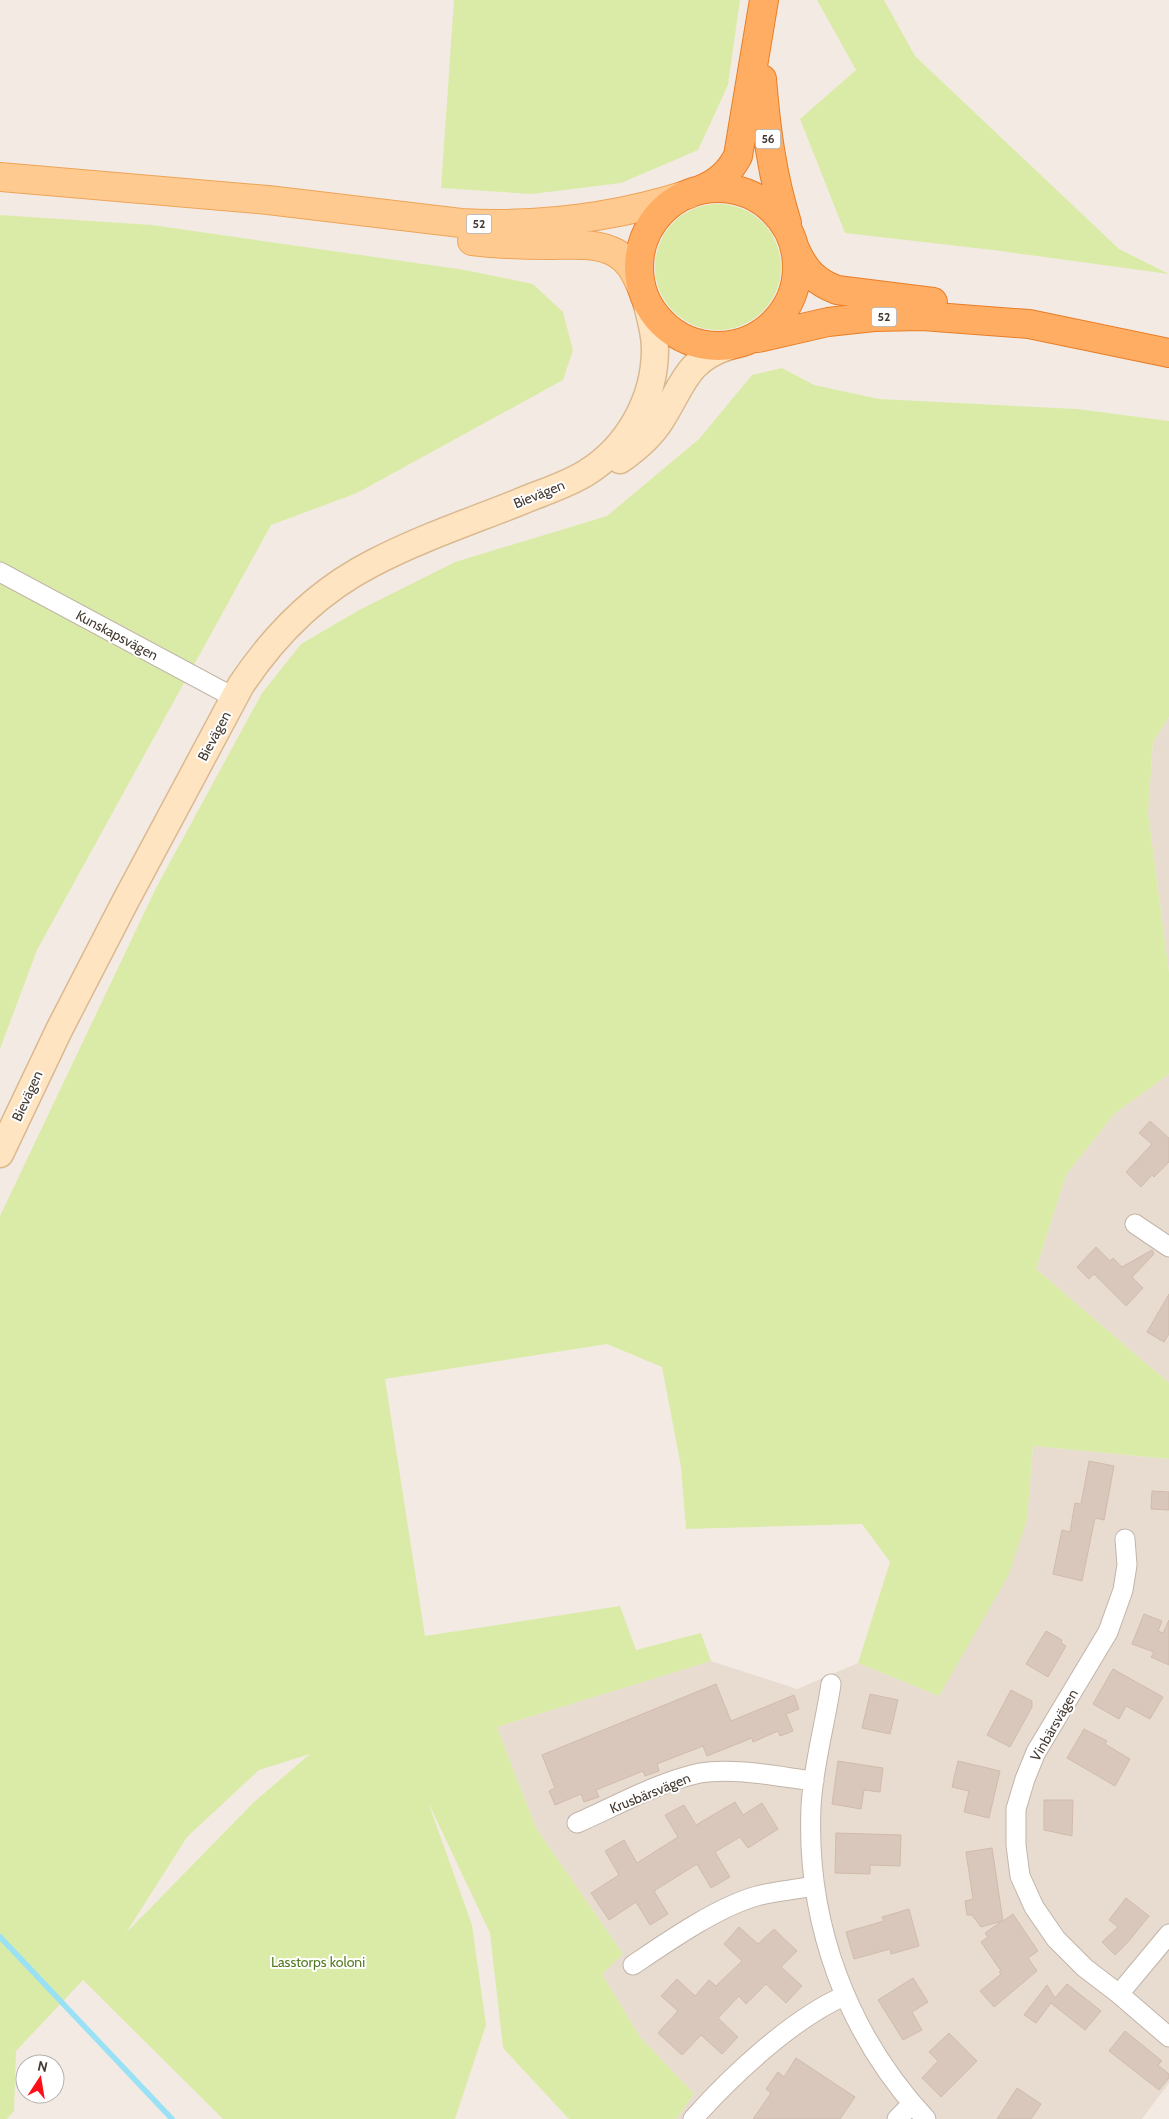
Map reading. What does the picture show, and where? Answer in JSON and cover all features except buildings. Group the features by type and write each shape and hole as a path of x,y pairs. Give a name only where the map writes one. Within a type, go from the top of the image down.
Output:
{"highway":[{"name":"56","path":"694,192 711,186 722,178 732,168 738,156 764,0"},
{"name":"56","path":"758,38 769,153 779,197 793,244"},
{"name":"52","path":"1029,324 1000,312 837,290 824,285 812,277 803,267 777,214 755,197 728,189 713,188 694,192 663,210 646,232 639,259 643,294 659,321 681,338 703,346 736,345 809,326 874,317 922,316 1029,324 1169,353"},
{"name":"52","path":"736,345 767,330 787,306 796,280 793,244"}],"main road":[{"name":"52","path":"0,177 146,189 495,224 528,224 594,218 643,207 694,192"},
{"name":"52","path":"0,194 264,217 476,241 601,247 627,261 635,273 643,294"}],"street":[{"name":"Bievägen","path":"585,474 606,459 623,441 637,421 647,398 653,374 655,349 652,324 643,294"},
{"name":"Bievägen","path":"0,1154 59,1030 125,902 235,698 253,668 282,632 313,603 347,578 395,552 585,474 607,468 637,448 661,421 691,368 708,354 736,345"},
{"name":"Kunskapsvägen","path":"0,572 235,698"},
{"path":"1135,1224 1169,1247"},
{"name":"Vinbärsvägen","path":"1125,1539 1127,1565 1123,1590 1108,1632 1036,1752 1025,1779 1016,1810 1020,1876 1034,1907 1056,1939 1085,1968 1169,2037"},
{"path":"831,1684 818,1753 811,1807 813,1886 834,1969 844,1996 876,2054 912,2104 926,2119"},
{"name":"Krusbärsvägen","path":"577,1823 650,1791 701,1773 762,1774 814,1782"},
{"path":"633,1965 677,1936 731,1906 756,1896 813,1886"},
{"path":"1119,1994 1169,1934"},
{"path":"693,2119 732,2078 805,2018 824,2005 844,1996"},
{"path":"896,2119 912,2104"}],"shaded area":[{"path":"1169,717 1169,972 1148,813 1153,742"},
{"path":"1169,1074 1169,1383 1036,1269 1066,1175 1114,1114"},
{"path":"1033,1446 1169,1459 1169,2083 1142,2119 676,2119 694,2094 640,2037 601,1973 623,1954 536,1828 497,1727 711,1661 797,1689 858,1663 939,1696 1027,1520"}],"green space":[{"path":"454,0 740,0 728,85 698,150 621,183 532,194 441,188"},
{"path":"817,0 884,0 915,56 1119,249 1169,274 993,250 845,233 800,119 856,70"},
{"path":"718,204 742,209 762,223 776,243 781,267 776,291 762,311 742,325 718,330 694,325 674,311 660,291 655,267 660,243 674,223 694,209"},
{"path":"0,215 152,225 465,270 533,284 563,312 573,350 563,380 357,493 271,525 37,950 0,1049"},
{"name":"Lasstorps koloni","path":"782,368 814,385 879,399 1077,409 1169,421 1169,717 1153,742 1148,813 1169,972 1169,1074 1114,1114 1066,1175 1036,1269 1169,1383 1169,1459 1033,1446 1027,1520 1008,1576 939,1696 858,1663 890,1562 862,1524 686,1529 681,1467 662,1367 607,1344 385,1379 425,1636 620,1606 636,1650 701,1633 711,1661 497,1727 536,1828 623,1954 602,1974 640,2037 694,2094 676,2119 569,2119 503,2048 490,1933 428,1802 472,1925 486,2025 455,2119 223,2119 83,1980 16,2051 14,2111 7,2119 0,2119 0,1216 156,888 262,693 301,644 359,610 455,562 607,516 699,439 752,375","holes":["310,1754 254,1802 126,1933 187,1837 259,1770"]}],"waterway":[{"path":"0,1937 172,2119"}]}
